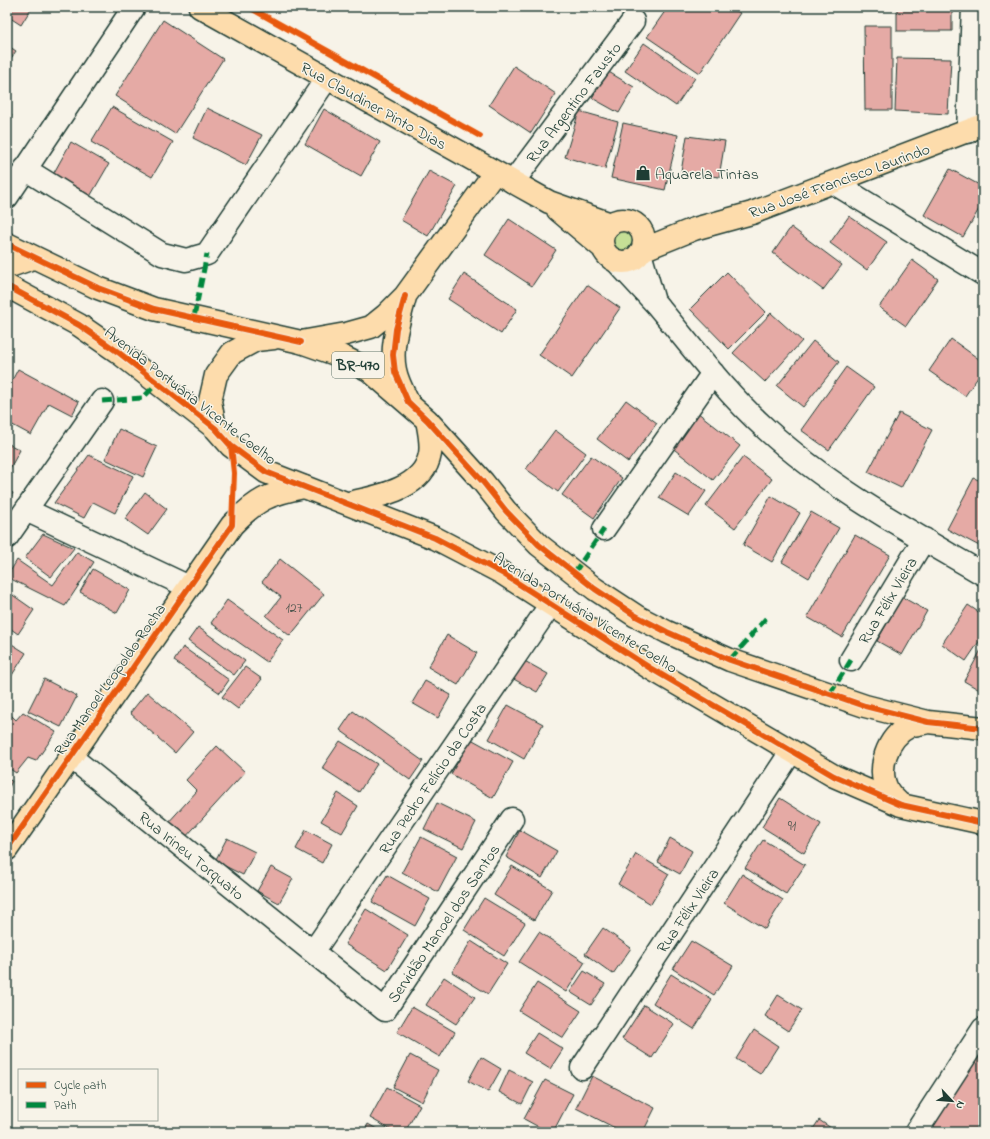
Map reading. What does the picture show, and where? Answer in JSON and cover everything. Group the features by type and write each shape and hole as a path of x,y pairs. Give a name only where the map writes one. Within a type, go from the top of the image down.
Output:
{"main road":[{"name":"Rua Claudiner Pinto Dias","path":"200,7 549,202 611,224"},
{"name":"Rua José Francisco Laurindo","path":"641,252 694,229 752,213 976,128"},
{"path":"215,428 210,401 216,375 232,353 256,340 292,340 346,334 371,327 386,316 405,296 504,177"},
{"name":"Rua Claudiner Pinto Dias","path":"549,202 610,255"},
{"path":"624,220 637,226 643,237 644,244 641,252 634,259 626,262 610,255 602,234 611,224 624,220"},
{"name":"Rua José Francisco Laurindo","path":"637,226 694,229"},
{"name":"Avenida Portuária Vicente Coelho","path":"7,244 33,258 98,288 154,309 292,340 341,356 369,370 408,402 427,420 483,482 506,511 539,545 595,588 636,616 667,632 730,660 865,706 928,722 983,728"},
{"path":"7,267 33,258"},
{"name":"Avenida Portuária Vicente Coelho","path":"7,286 79,325 118,352 215,428 231,446 266,472 434,538 502,573 650,668 834,776 901,805 983,823"},
{"path":"405,296 396,329 393,354 395,372 408,402"},
{"path":"348,503 382,496 406,484 424,470 430,454 431,441 427,420"},
{"name":"Rua Manoel Leopoldo Rocha","path":"7,849 232,525 250,506 276,493 304,487"},
{"path":"901,805 888,791 883,773 885,754 894,738 910,726 928,722"}],"street":[{"path":"7,197 134,7"},
{"path":"973,7 976,128"},
{"name":"Rua Argentino Fausto","path":"504,177 633,22"},
{"path":"25,169 162,254 186,260 207,254 326,78"},
{"path":"834,183 983,274"},
{"path":"641,252 654,302"},
{"path":"610,255 654,302 713,373 766,430 813,468 872,508 983,574"},
{"path":"604,529 713,373"},
{"path":"7,537 102,401"},
{"path":"26,510 189,587"},
{"name":"Rua Félix Vieira","path":"850,660 924,540"},
{"name":"Rua Pedro Felício da Costa","path":"313,952 551,604"},
{"name":"Rua Félix Vieira","path":"582,1068 791,752"},
{"name":"Rua Irineu Torquato","path":"70,757 313,952"},
{"name":"Servidão Manoel dos Santos","path":"313,952 385,1010 512,820"},
{"path":"916,1132 983,1029"}],"green space":[{"path":"624,229 633,232 636,241 633,250 624,253 615,250 612,241 615,232"}],"building":[{"path":"7,7 32,7 21,25 7,16"},
{"path":"668,7 730,7 740,13 700,73 647,37"},
{"path":"897,8 952,8 952,31 897,31"},
{"path":"163,20 223,59 175,134 115,96"},
{"path":"864,26 892,26 892,110 865,110"},
{"path":"644,43 695,78 676,106 625,71"},
{"path":"7,45 16,51 7,64"},
{"path":"897,58 951,59 948,114 895,111"},
{"path":"514,66 556,94 531,133 489,105"},
{"path":"607,71 634,87 619,113 592,98"},
{"path":"112,107 173,142 152,177 91,142"},
{"path":"207,108 262,135 246,165 193,138"},
{"path":"324,109 380,142 361,176 305,144"},
{"path":"579,111 618,122 605,169 565,157"},
{"path":"7,112 12,115 7,123"},
{"path":"623,123 678,135 665,190 611,178"},
{"path":"687,136 725,141 719,177 681,172"},
{"path":"71,142 109,164 88,200 51,178"},
{"path":"950,169 983,187 983,202 963,237 924,215"},
{"path":"429,171 457,186 428,236 401,220"},
{"path":"849,216 887,242 867,270 830,243"},
{"path":"509,219 556,250 532,286 485,255"},
{"path":"791,227 842,265 823,290 773,253"},
{"path":"912,260 938,279 906,326 879,307"},
{"path":"727,272 766,312 729,349 690,309"},
{"path":"464,274 517,309 501,334 448,299"},
{"path":"587,285 620,308 572,378 539,355"},
{"path":"771,313 802,341 765,382 733,353"},
{"path":"951,339 983,362 983,370 965,396 929,371"},
{"path":"813,341 839,362 803,407 777,386"},
{"path":"846,367 874,387 829,450 801,430"},
{"path":"18,369 79,402 72,415 49,403 31,435 7,422 7,390"},
{"path":"626,400 657,423 628,462 597,439"},
{"path":"697,412 740,446 713,480 670,446"},
{"path":"899,413 932,430 901,488 868,472"},
{"path":"119,429 157,447 143,477 105,459"},
{"path":"555,430 586,453 558,492 526,469"},
{"path":"7,443 20,450 7,474"},
{"path":"89,455 133,476 115,513 93,502 84,518 54,503"},
{"path":"591,456 622,478 594,518 562,495"},
{"path":"743,457 772,479 735,528 706,506"},
{"path":"676,472 706,491 689,516 659,498"},
{"path":"974,478 983,482 983,548 947,529"},
{"path":"7,490 13,493 7,506"},
{"path":"145,492 167,509 148,535 125,519"},
{"path":"771,496 800,513 772,562 743,545"},
{"path":"811,512 839,528 809,578 782,562"},
{"path":"43,534 74,548 51,577 25,558"},
{"path":"855,535 890,555 842,637 807,617"},
{"path":"77,552 94,562 65,606 7,577 17,560 53,585"},
{"path":"280,559 324,594 290,636 266,616 281,597 262,582"},
{"path":"93,569 130,590 117,613 80,592"},
{"path":"7,591 34,610 18,634 7,626"},
{"path":"902,597 927,611 902,655 877,641"},
{"path":"227,600 283,640 267,662 211,623"},
{"path":"968,605 983,615 983,636 966,661 942,644"},
{"path":"198,627 245,661 234,675 188,641"},
{"path":"447,635 477,653 458,685 428,667"},
{"path":"7,641 26,653 7,683"},
{"path":"183,647 229,680 220,693 174,661"},
{"path":"981,650 983,651 983,692 964,681"},
{"path":"521,659 548,674 537,692 510,677"},
{"path":"245,667 262,679 238,709 222,697"},
{"path":"44,679 77,696 61,727 28,711"},
{"path":"425,681 451,695 438,718 412,703"},
{"path":"147,692 193,732 175,753 130,713"},
{"path":"508,705 543,724 524,759 489,739"},
{"path":"7,711 16,720 23,712 56,732 36,761 28,758 16,773 7,767"},
{"path":"353,711 423,761 410,780 340,730"},
{"path":"471,739 513,762 493,798 451,774"},
{"path":"340,741 377,764 359,792 322,768"},
{"path":"217,746 245,772 183,840 166,825 197,791 186,780"},
{"path":"7,779 12,781 7,791"},
{"path":"338,793 358,806 342,833 321,821"},
{"path":"780,798 821,824 804,853 762,827"},
{"path":"437,803 476,822 463,848 424,829"},
{"path":"306,830 332,844 322,863 296,849"},
{"path":"520,830 557,851 542,878 506,857"},
{"path":"421,837 457,856 438,892 402,872"},
{"path":"227,838 255,852 243,875 215,861"},
{"path":"670,838 692,851 680,874 658,862"},
{"path":"763,840 805,865 786,894 745,868"},
{"path":"636,854 669,874 651,904 618,884"},
{"path":"512,866 552,890 534,920 494,895"},
{"path":"271,867 293,879 279,903 257,891"},
{"path":"742,874 783,900 765,929 724,903"},
{"path":"387,875 430,899 415,926 372,902"},
{"path":"484,898 525,923 504,956 464,930"},
{"path":"366,909 408,935 387,970 345,944"},
{"path":"603,928 631,948 613,974 585,954"},
{"path":"539,932 585,962 566,992 519,962"},
{"path":"471,941 507,964 488,994 452,972"},
{"path":"691,941 733,966 714,995 673,969"},
{"path":"584,971 605,984 591,1005 570,992"},
{"path":"671,974 712,1000 694,1029 653,1003"},
{"path":"444,977 475,997 456,1024 426,1005"},
{"path":"537,983 581,1011 563,1038 519,1011"},
{"path":"778,995 802,1010 788,1031 765,1016"},
{"path":"644,1005 674,1024 652,1058 622,1039"},
{"path":"412,1007 455,1032 440,1057 397,1032"},
{"path":"754,1030 778,1046 760,1074 736,1059"},
{"path":"537,1033 563,1049 550,1069 524,1053"},
{"path":"983,1048 983,1132 928,1132"},
{"path":"410,1055 438,1070 422,1102 393,1087"},
{"path":"481,1057 501,1069 488,1092 468,1081"},
{"path":"509,1070 533,1082 522,1104 499,1092"},
{"path":"592,1076 655,1108 643,1132 623,1132 576,1108"},
{"path":"545,1080 573,1094 553,1132 548,1132 524,1119"},
{"path":"387,1087 420,1105 405,1132 395,1132 370,1118"},
{"path":"819,1120 837,1132 811,1132"},
{"path":"368,1124 382,1132 364,1132"}],"marked path":[{"path":"194,317 207,254"},
{"path":"102,401 143,398 157,383"},
{"path":"574,573 604,529"},
{"path":"730,660 768,616"},
{"path":"830,694 851,660"}],"cycle path":[{"path":"249,7 480,136"},
{"path":"7,244 98,288 154,309 301,342"},
{"path":"7,286 79,325 118,352 215,428 231,446 266,472 435,538 502,573 650,668 834,776 901,805 983,823"},
{"path":"405,296 396,329 393,355 395,372 408,402 427,420 483,482 506,511 539,545 595,589 636,616 667,632 730,660 865,706 928,722 983,728"},
{"path":"7,849 232,525 234,473 231,446"}],"place":[{"name":"Aquarela Tintas","path":"643,173"}]}
